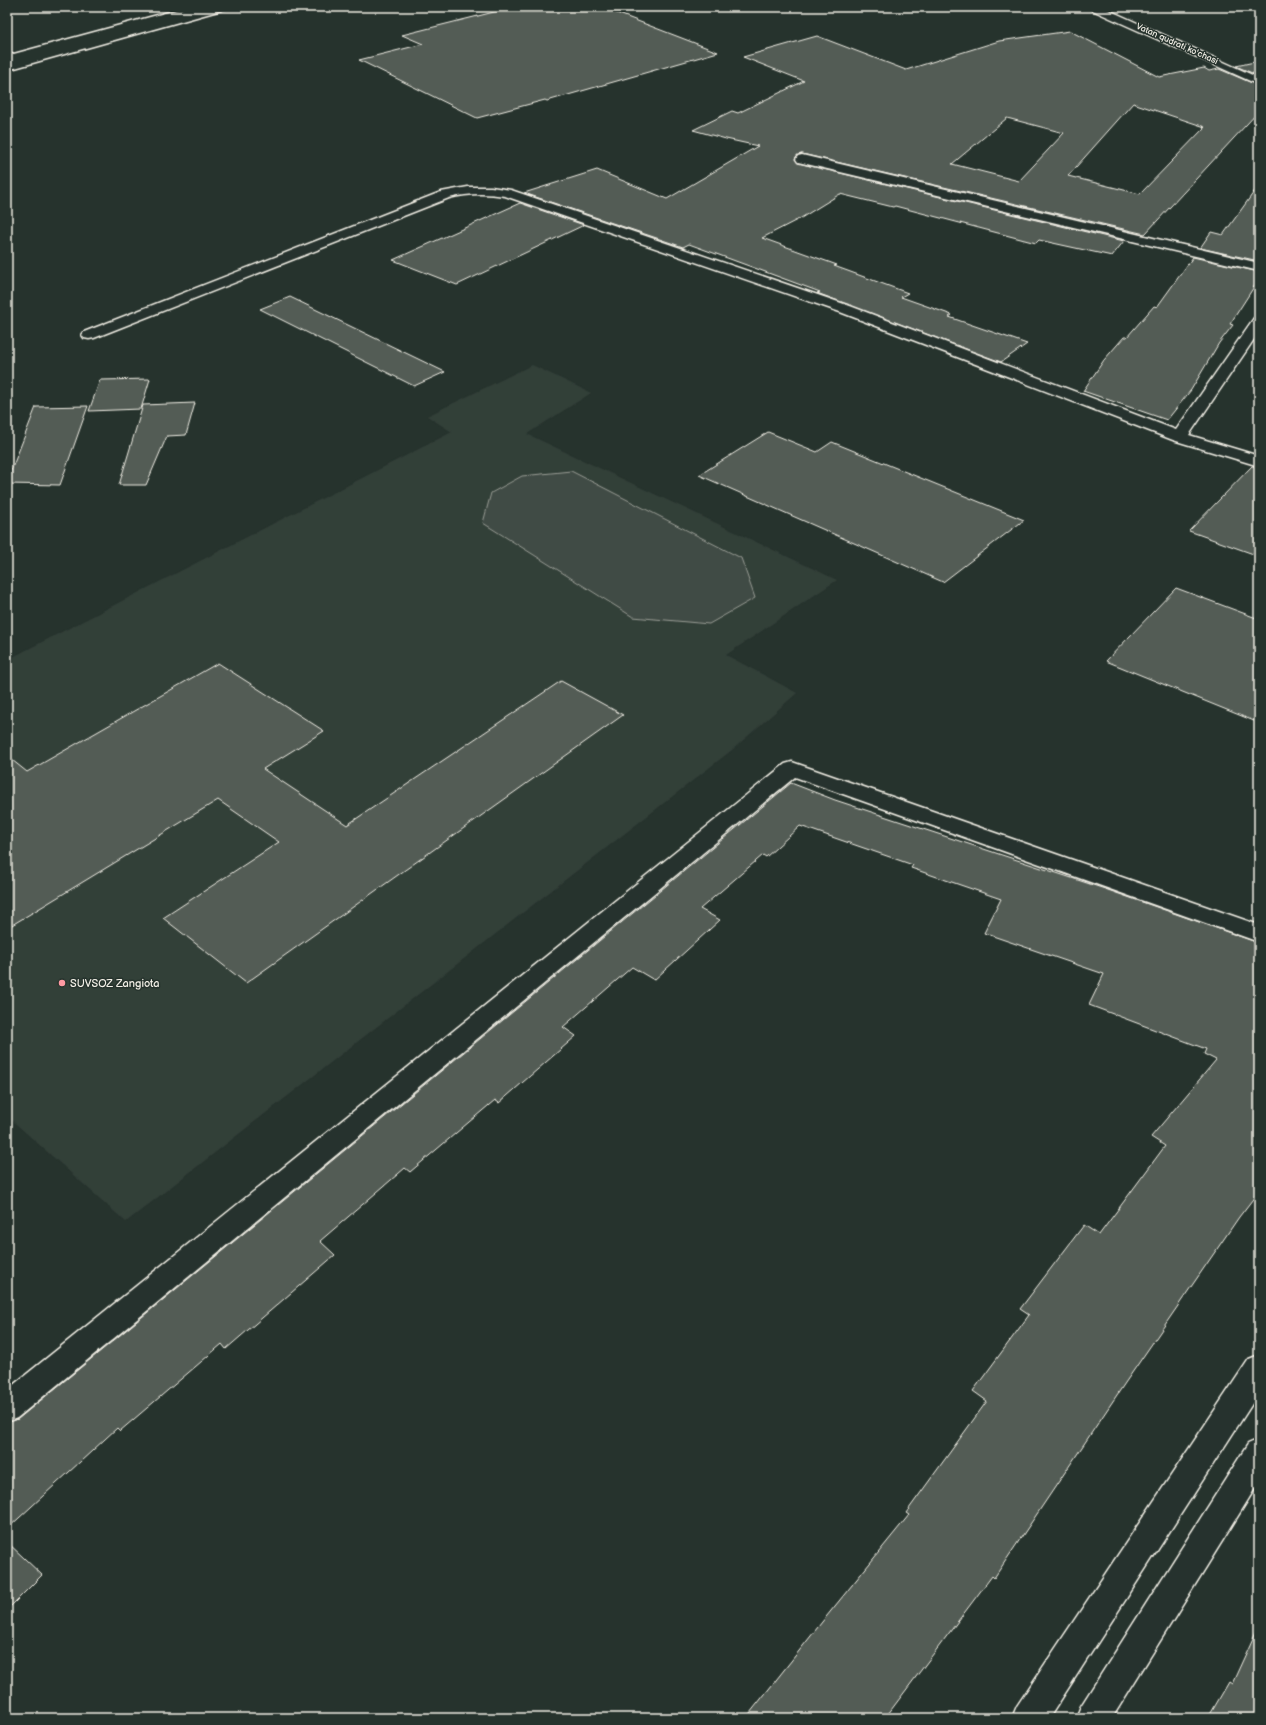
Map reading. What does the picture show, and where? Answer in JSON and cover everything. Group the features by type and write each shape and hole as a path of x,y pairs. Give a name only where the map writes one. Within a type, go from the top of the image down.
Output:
{"street":[{"name":"Vatan qudrati ko'chasi","path":"1094,7 1259,82"},
{"path":"802,159 1259,267"},
{"path":"89,335 445,195 461,190 483,189 507,193 845,309 1179,437 1259,461"},
{"path":"1179,437 1259,321"},
{"path":"7,1408 792,769 1259,934"},
{"path":"1029,1718 1259,1368"},
{"path":"1093,1718 1259,1454"}],"shaded area":[{"path":"532,365 591,393 527,434 837,580 726,655 797,693 732,750 126,1222 7,1116 7,660 452,432 427,416"},
{"path":"571,471 741,558 755,598 709,624 633,617 483,523 491,493 522,476"}],"building":[{"path":"514,7 601,7 718,52 547,101 545,100 477,118 359,60 423,44 402,35"},
{"path":"1070,31 1159,77 1204,68 1209,71 1219,69 1259,86 1259,111 1145,234 802,154 795,158 798,163 1124,241 1112,256 1039,240 1036,243 895,206 893,207 840,194 801,218 762,238 908,293 901,297 952,315 949,317 1027,344 1001,362 817,293 820,292 689,244 683,247 524,193 597,170 667,199 758,146 693,130 732,111 738,113 804,81 743,57 817,36 906,70 999,41","holes":["1133,103 1205,127 1140,194 1068,176","1007,118 1064,133 1019,181 952,164"]},
{"path":"1259,61 1259,76 1236,66"},
{"path":"1259,185 1259,261 1200,248 1211,232 1223,235"},
{"path":"520,203 584,225 457,285 393,260"},
{"path":"1193,257 1259,272 1259,279 1230,324 1233,325 1219,343 1191,390 1167,420 1083,391 1104,360 1124,337 1127,337 1154,306 1157,307"},
{"path":"290,297 445,372 414,386 260,309"},
{"path":"150,379 141,409 89,411 100,380"},
{"path":"195,403 186,435 167,436 146,485 119,485 143,405"},
{"path":"88,406 60,485 7,484 36,407"},
{"path":"768,432 817,452 832,442 1024,520 943,582 699,475"},
{"path":"1252,466 1259,467 1259,556 1189,531"},
{"path":"1176,588 1259,619 1259,723 1106,661"},
{"path":"218,663 324,731 263,769 347,825 561,681 623,715 246,983 163,918 279,842 218,800 7,928 7,756 27,772"},
{"path":"791,783 835,800 1105,889 1259,943 1259,1191 1239,1217 1125,1383 994,1578 992,1576 885,1718 746,1718 909,1515 906,1513 987,1401 973,1391 1029,1315 1020,1309 1084,1225 1099,1235 1165,1146 1151,1137 1216,1060 1204,1054 1206,1049 1089,1005 1104,974 984,933 1001,899 911,868 913,865 800,826 766,857 763,855 700,909 720,920 654,980 632,967 563,1027 576,1036 499,1103 495,1100 410,1172 405,1168 320,1241 335,1255 226,1349 222,1344 120,1431 117,1428 7,1529 7,1423 18,1419"},
{"path":"7,1542 42,1575 7,1610"},
{"path":"1259,1625 1259,1718 1208,1718 1229,1682 1232,1684"}],"railway":[{"path":"7,55 184,7"},
{"path":"7,71 235,7"}],"place":[{"name":"SUVSOZ Zangiota","path":"62,983"}]}
